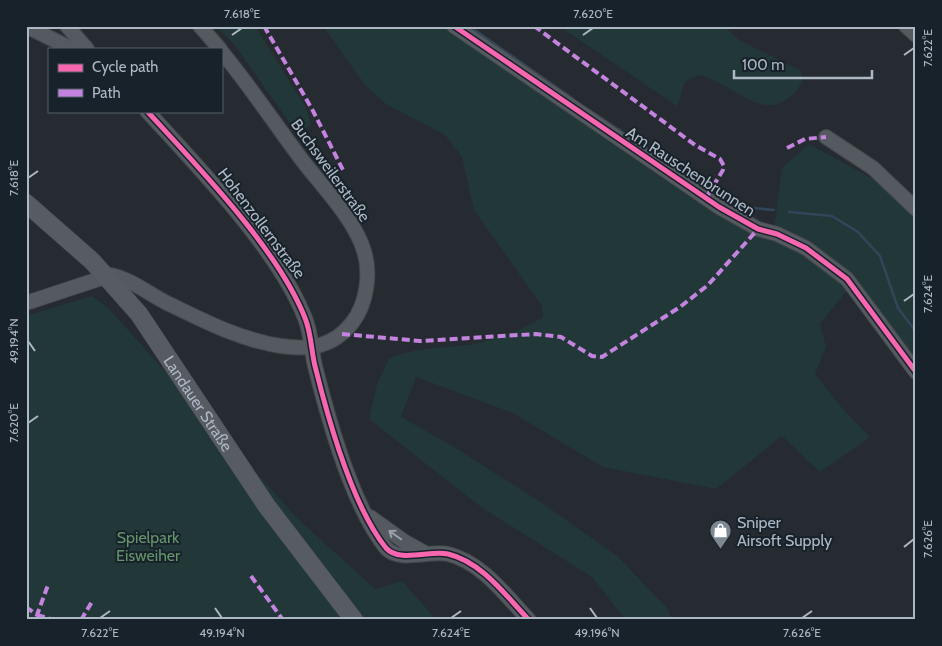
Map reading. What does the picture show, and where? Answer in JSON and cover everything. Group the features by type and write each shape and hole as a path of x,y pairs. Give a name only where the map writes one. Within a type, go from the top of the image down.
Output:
{"main road":[{"name":"Landauer Straße","path":"26,203 79,249 106,276 153,332 266,505 354,620"}],"street":[{"path":"26,26 70,48"},
{"path":"52,40 66,26 87,48"},
{"name":"Buchsweilerstraße","path":"200,26 218,48"},
{"name":"Am Rauschenbrunnen","path":"454,26 719,207 758,229 777,234 806,248 838,270 847,279 916,372"},
{"path":"906,26 916,35"},
{"name":"Buchsweilerstraße","path":"106,276 111,275 124,279 165,301 239,336 266,344 312,348 328,345 348,328 359,312 367,280 365,251 355,231 342,211 222,53"},
{"name":"Hohenzollernstraße","path":"148,112 229,205 279,271 301,310 333,431 345,466 366,514 389,552 410,556 426,553 449,554 465,560 486,576 529,620"},
{"path":"826,136 873,168 916,209"},
{"path":"26,303 106,276"}],"green space":[{"path":"216,26 255,26 305,106 311,124 303,131 294,129 234,44"},
{"path":"323,26 444,26 660,177 719,215 788,243 849,288 820,324 826,347 815,374 842,408 870,437 820,472 782,436 716,489 603,467 513,413 416,377 401,417 454,447 542,503 617,556 667,608 672,620 626,620 592,577 481,507 369,419 377,384 389,359 410,352 431,348 463,346 501,337 543,317 542,306 474,210 462,157 445,135 386,104 365,85"},
{"path":"559,26 728,26 727,29 739,40 801,71 803,81 790,97 778,104 765,105 753,101 713,80 698,75 685,82 677,106"},
{"path":"809,144 886,186 916,217 916,364 858,290 774,229 782,168"},
{"name":"Spielpark Eisweiher","path":"92,296 110,310 297,518 375,589 402,581 437,620 26,620 26,316"}],"waterway":[{"path":"469,26 572,98"},
{"path":"589,110 715,193 742,207 774,210"},
{"path":"789,212 832,216 858,232 880,256 898,308 916,332"}],"marked path":[{"path":"264,26 312,109 343,170"},
{"path":"534,26 695,145 720,159 724,166 723,170 706,198"},
{"path":"787,148 805,139 826,137"},
{"path":"342,334 420,341 536,334 561,337 592,356 602,357 680,307 708,285 758,229"},
{"path":"251,576 283,620"},
{"path":"26,607 37,615 48,585"},
{"path":"81,620 93,600"},
{"path":"37,615 54,620"}],"cycle path":[{"path":"454,26 719,207 758,229 777,234 806,248 847,279 916,372"},
{"path":"148,112 212,183 257,237 293,292 307,324 321,391 344,463 363,510 386,548 399,555 448,554 472,564 493,581 529,620"}],"place":[{"name":"Sniper Airsoft Supply","path":"721,550"}]}
